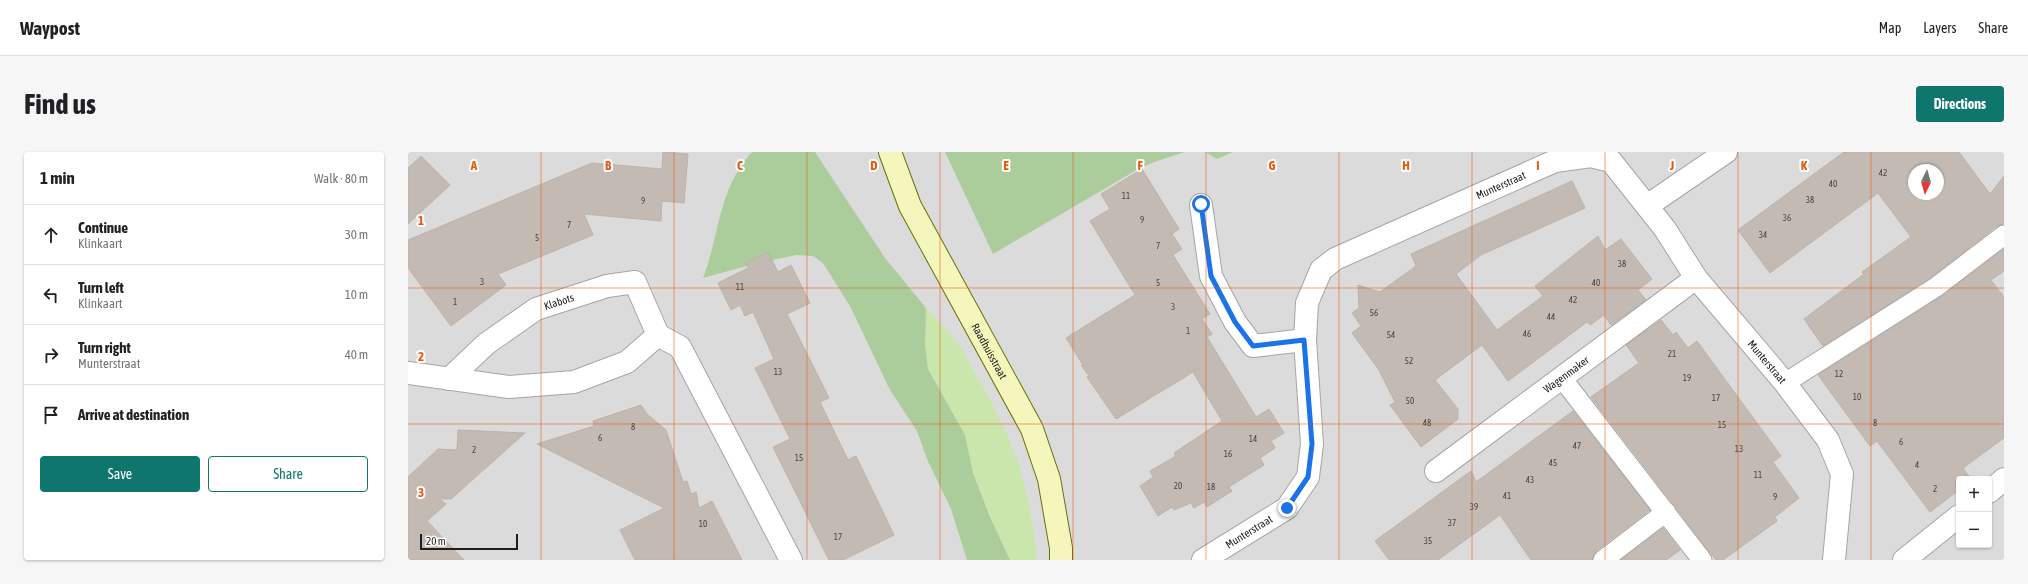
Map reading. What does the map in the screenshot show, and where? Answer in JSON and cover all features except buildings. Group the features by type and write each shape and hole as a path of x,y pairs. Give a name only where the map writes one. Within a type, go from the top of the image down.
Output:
{"street":[{"name":"Raadhuisstraat","path":"890,152 910,206 1032,429 1048,479 1061,548 1061,560"},
{"path":"1647,206 1726,152"},
{"name":"Munterstraat","path":"1203,560 1287,508 1308,477 1312,444 1304,340 1307,303 1321,270 1335,259 1554,161 1591,156 1611,161 1664,229 1696,278 1785,384 1828,440 1842,474 1834,560"},
{"path":"1201,204 1211,276 1235,322 1253,346 1304,340"},
{"name":"Wagenmaker","path":"1436,471 1696,278"},
{"name":"Klabots","path":"449,379 486,344 536,309 607,286 635,282 658,335"},
{"path":"408,373 509,387 574,382 627,362 658,335 680,348 791,560"},
{"path":"1992,489 2004,479"},
{"path":"1904,560 1956,518"}],"lane":[{"path":"1785,384 1936,287 2004,235"},
{"path":"1561,377 1702,560"},
{"path":"1603,560 1666,512"}],"shaded area":[{"path":"408,152 2004,152 2004,560 408,560"}],"green space":[{"path":"752,152 815,152 885,258 926,308 925,345 928,369 965,435 973,473 990,517 1010,560 967,560 951,509 927,459 917,431 890,390 850,306 823,263 813,256 796,255 754,264 703,278 709,261 721,212 732,181"},
{"path":"945,152 1185,152 1140,168 993,254"},
{"path":"1205,152 1233,152 1217,159"},
{"path":"926,308 952,335 962,349 1003,426 1012,447 1025,488 1034,534 1037,560 1010,560 990,517 973,473 965,435 928,369 925,345"}],"route":[{"path":"1201,204 1211,276 1235,322 1253,346 1304,340 1312,444 1308,477 1287,508"}]}
